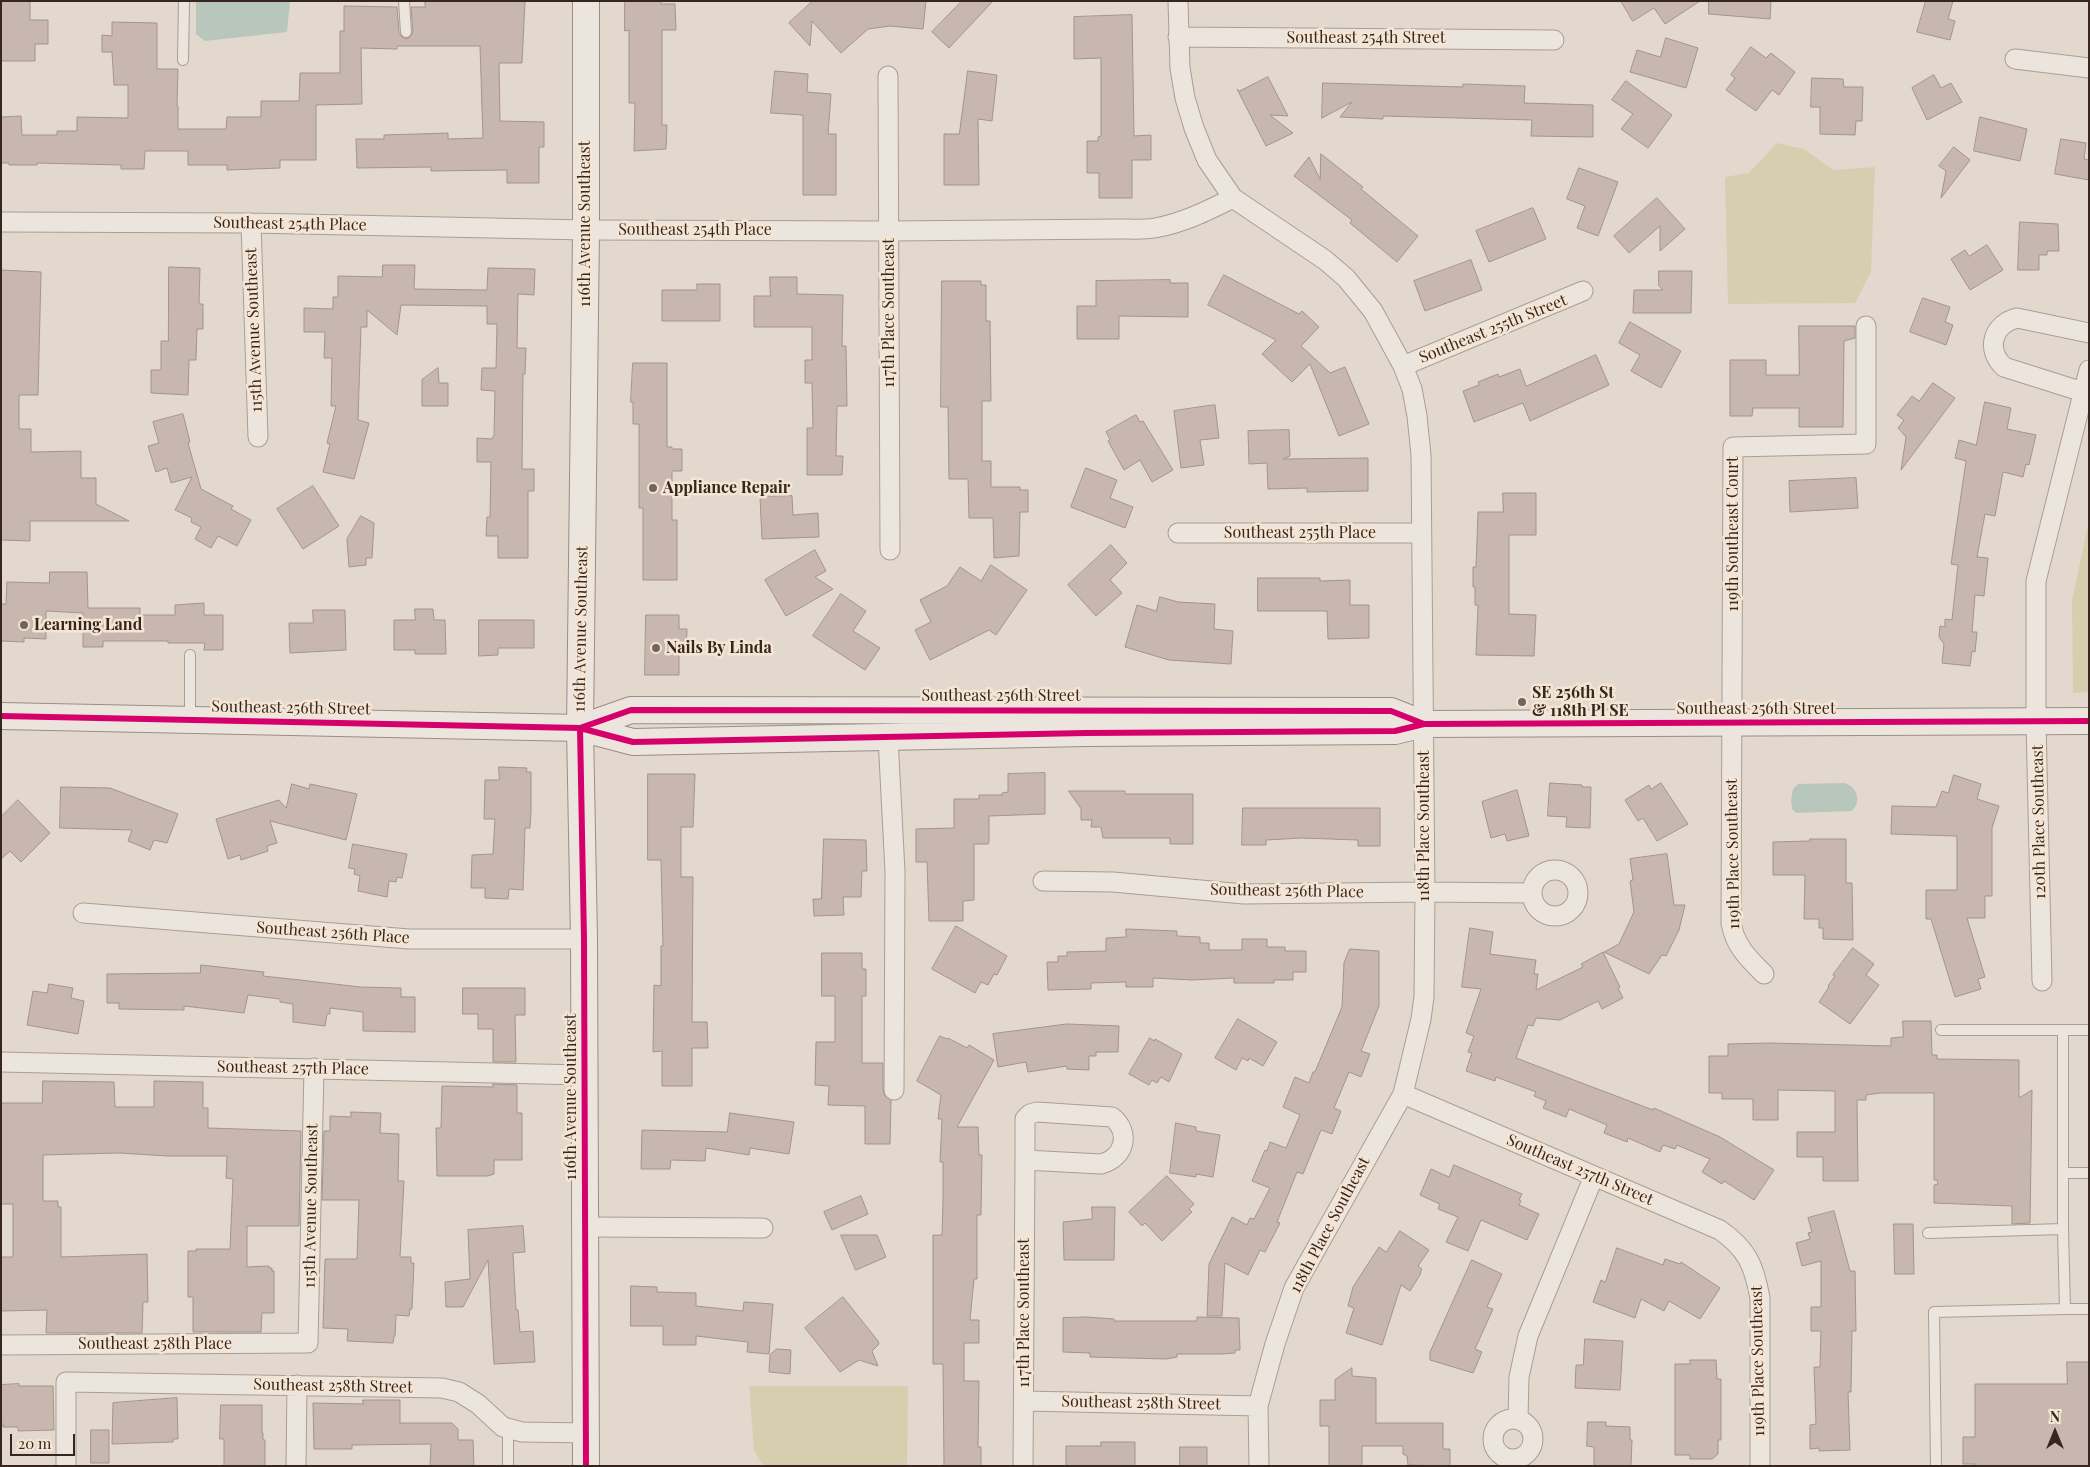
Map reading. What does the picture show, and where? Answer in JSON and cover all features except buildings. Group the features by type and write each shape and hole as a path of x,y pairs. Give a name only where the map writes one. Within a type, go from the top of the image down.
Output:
{"main road":[{"name":"116th Avenue Southeast","path":"586,1 586,230 580,728 584,940 586,1466"},
{"name":"Southeast 256th Street","path":"580,728 631,710 1391,711 1424,724"},
{"name":"Southeast 256th Street","path":"1,716 580,728 633,742 1086,732 1395,732 1424,724 2089,721"}],"street":[{"path":"1178,1 1178,37 1184,98 1207,160 1233,198"},
{"name":"Southeast 254th Street","path":"1178,37 1554,40"},
{"path":"2015,58 2089,68"},
{"name":"117th Place Southeast","path":"888,76 890,550"},
{"name":"Southeast 254th Place","path":"1,222 251,223 586,230 889,231 1153,228 1200,214 1233,198"},
{"name":"118th Place Southeast","path":"1233,198 1325,260 1346,278 1373,311 1403,366 1412,389 1417,416 1420,455 1424,724 1424,997 1415,1049 1403,1094 1294,1288 1275,1344 1258,1406 1259,1466"},
{"name":"115th Avenue Southeast","path":"251,223 258,437"},
{"name":"Southeast 255th Street","path":"1403,366 1583,291"},
{"path":"2083,392 2004,367 1993,352 1993,339 2000,326 2009,320 2017,318 2089,333"},
{"name":"119th Southeast Court","path":"1732,722 1734,447 1866,444 1866,326"},
{"name":"120th Place Southeast","path":"2042,981 2036,722 2036,581 2089,370"},
{"name":"Southeast 255th Place","path":"1178,533 1421,533"},
{"name":"119th Place Southeast","path":"1732,722 1730,923 1733,937 1739,948 1764,974"},
{"path":"888,737 895,872 894,1090"},
{"name":"Southeast 256th Place","path":"1043,881 1113,882 1244,894 1532,893"},
{"name":"Southeast 256th Place","path":"83,913 409,939 584,940"},
{"name":"Southeast 257th Place","path":"1,1062 584,1075"},
{"name":"115th Avenue Southeast","path":"308,1343 314,1068"},
{"name":"Southeast 257th Street","path":"1403,1094 1720,1230 1737,1242 1748,1258"},
{"name":"117th Place Southeast","path":"1023,1466 1025,1119 1030,1114 1037,1112 1112,1117 1118,1122 1122,1130 1122,1147 1116,1157 1107,1163 1025,1160"},
{"path":"1518,1419 1519,1377 1528,1336 1594,1176"},
{"path":"586,1227 763,1228"},
{"name":"119th Place Southeast","path":"1748,1258 1756,1277 1760,1298 1760,1466"},
{"name":"Southeast 258th Place","path":"1,1344 308,1343"},
{"name":"Southeast 258th Street","path":"66,1466 66,1382 442,1388 459,1392 478,1404 503,1427 522,1432 586,1433"},
{"path":"296,1466 297,1385"},
{"name":"Southeast 258th Street","path":"1024,1401 1258,1406"}],"lane":[{"path":"183,60 184,1"},
{"path":"404,1 406,32"},
{"path":"190,655 190,719"},
{"path":"1941,1030 2089,1030"},
{"path":"2063,1030 2065,1309"},
{"path":"2064,1173 2089,1173"},
{"path":"1928,1233 2063,1229"},
{"path":"1936,1466 1934,1312 2089,1309"},
{"path":"508,1428 508,1466"}],"shaded area":[{"path":"196,1 290,1 287,32 205,41 196,34"},
{"path":"1777,143 1804,149 1833,170 1875,167 1871,272 1855,303 1728,304 1725,177 1749,173"},
{"path":"2089,520 2089,692 2073,693 2072,601"},
{"path":"1844,783 1852,787 1857,794 1857,803 1852,811 1796,813 1792,809 1793,789 1798,784"},
{"path":"749,1386 908,1386 907,1466 763,1466 754,1450"}],"cycle path":[{"path":"580,728 631,710 1391,711 1424,724"},
{"path":"1,716 580,728 633,742 1086,733 1395,731 1424,724 2089,721"},
{"path":"580,728 584,939 586,1466"}],"place":[{"name":"Appliance Repair","path":"653,488"},
{"name":"Learning Land","path":"24,625"},
{"name":"Nails By Linda","path":"656,648"},
{"name":"SE 256th St & 118th Pl SE","path":"1522,702"}]}
